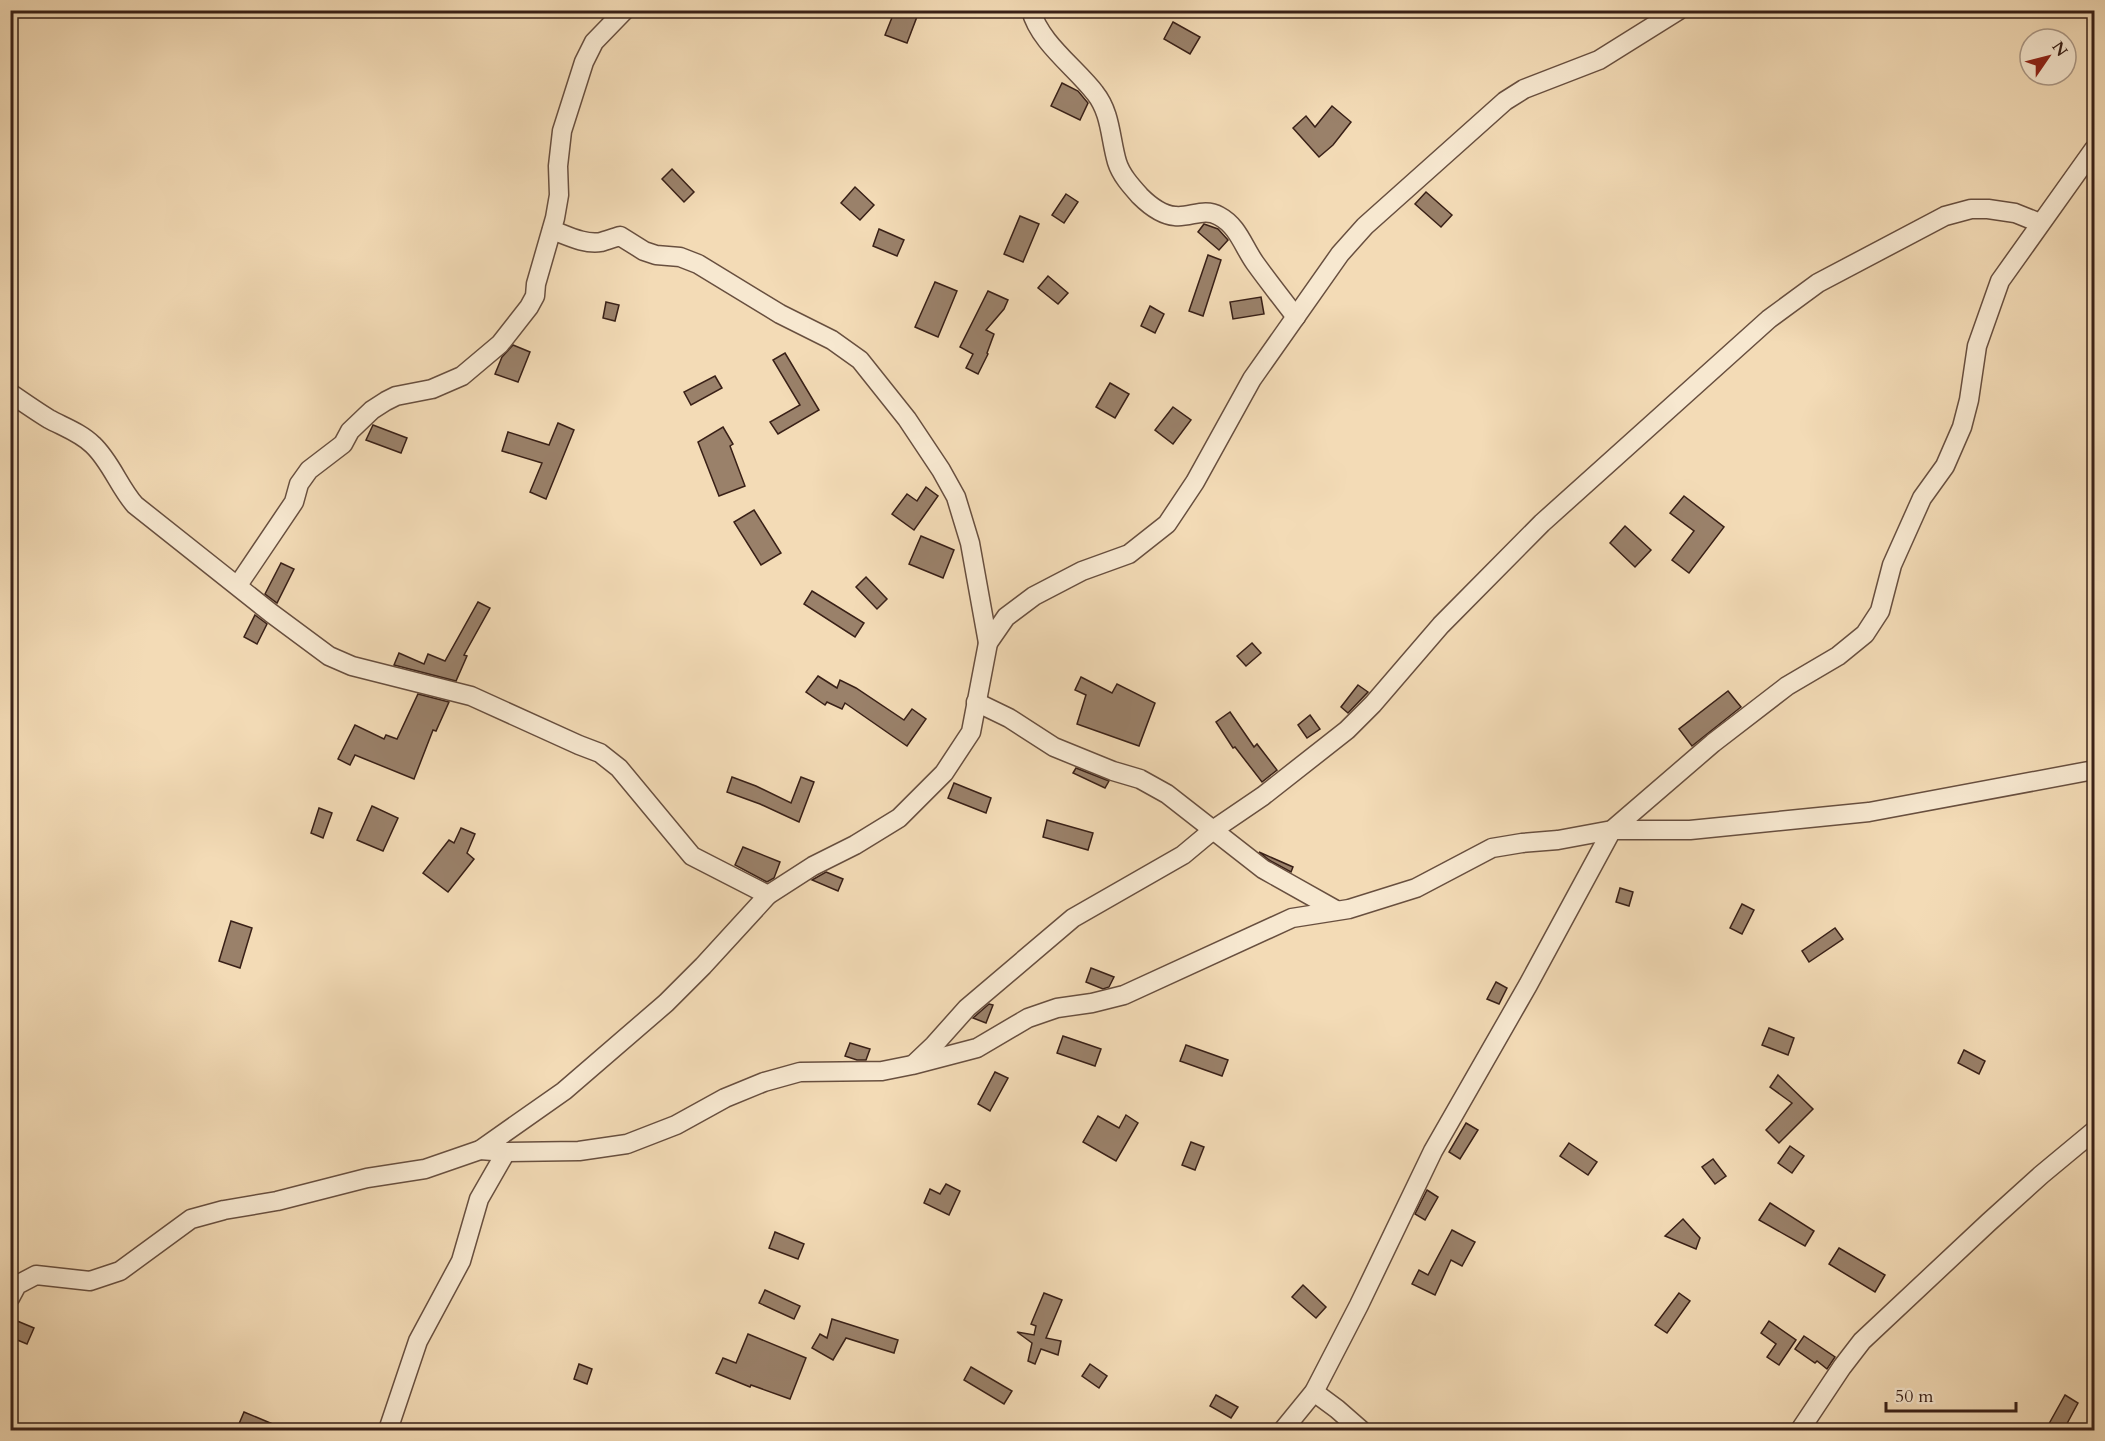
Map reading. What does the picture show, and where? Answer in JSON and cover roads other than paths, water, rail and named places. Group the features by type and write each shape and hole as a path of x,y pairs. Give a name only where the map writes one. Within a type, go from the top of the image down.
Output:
{"street":[{"path":"238,585 294,502 299,484 309,470 343,444 350,431 372,410 396,396 432,389 462,376 500,344 529,307 535,296 536,284 552,230 559,195 558,166 562,131 584,62 594,42 625,10"},
{"path":"1031,10 1033,18 1046,38 1099,98 1108,117 1117,164 1125,180 1142,198 1160,212 1176,217 1207,211 1220,216 1236,230 1254,261 1296,317"},
{"path":"988,643 1006,617 1034,596 1082,571 1129,554 1167,524 1195,482 1252,379 1340,254 1365,226 1505,101 1524,89 1599,60 1679,10"},
{"path":"1283,1431 1314,1392 1359,1305 1433,1151 1528,985 1612,830 1713,743 1787,686 1838,656 1865,634 1880,611 1892,565 1922,498 1945,466 1962,427 1969,400 1977,346 2000,281 2094,149"},
{"path":"912,1065 967,1008 1073,918 1183,855 1347,730 1373,704 1441,625 1542,523 1769,319 1818,283 1946,216 1971,209 1988,209 2015,213 2040,223"},
{"path":"10,1298 16,1285 36,1275 90,1281 120,1271 191,1219 224,1210 277,1202 367,1178 425,1169 480,1150 564,1091 666,1003 704,966 768,895 813,866 855,845 899,818 944,773 971,732 988,643 970,543 956,497 941,470 907,419 860,360 832,340 780,314 698,264 680,257 656,255 644,251 620,236 592,242 579,240 552,230"},
{"path":"10,393 93,444 135,506 329,656 352,666 471,696 600,753 619,768 692,856 768,895"},
{"path":"976,702 1009,717 1054,747 1113,771 1140,779 1167,794 1263,869 1336,910"},
{"path":"480,1150 506,1152 579,1150 627,1144 676,1125 725,1098 764,1082 800,1072 882,1071 977,1048 1028,1018 1057,1008 1124,995 1292,918 1348,909 1416,888 1492,848 1558,840 1612,830 1690,830 1869,812 2094,770"},
{"path":"1800,1431 1862,1341 2023,1190 2094,1131"},
{"path":"388,1431 418,1341 461,1261 479,1199 506,1152"},
{"path":"1314,1392 1337,1408 1361,1431"}]}
